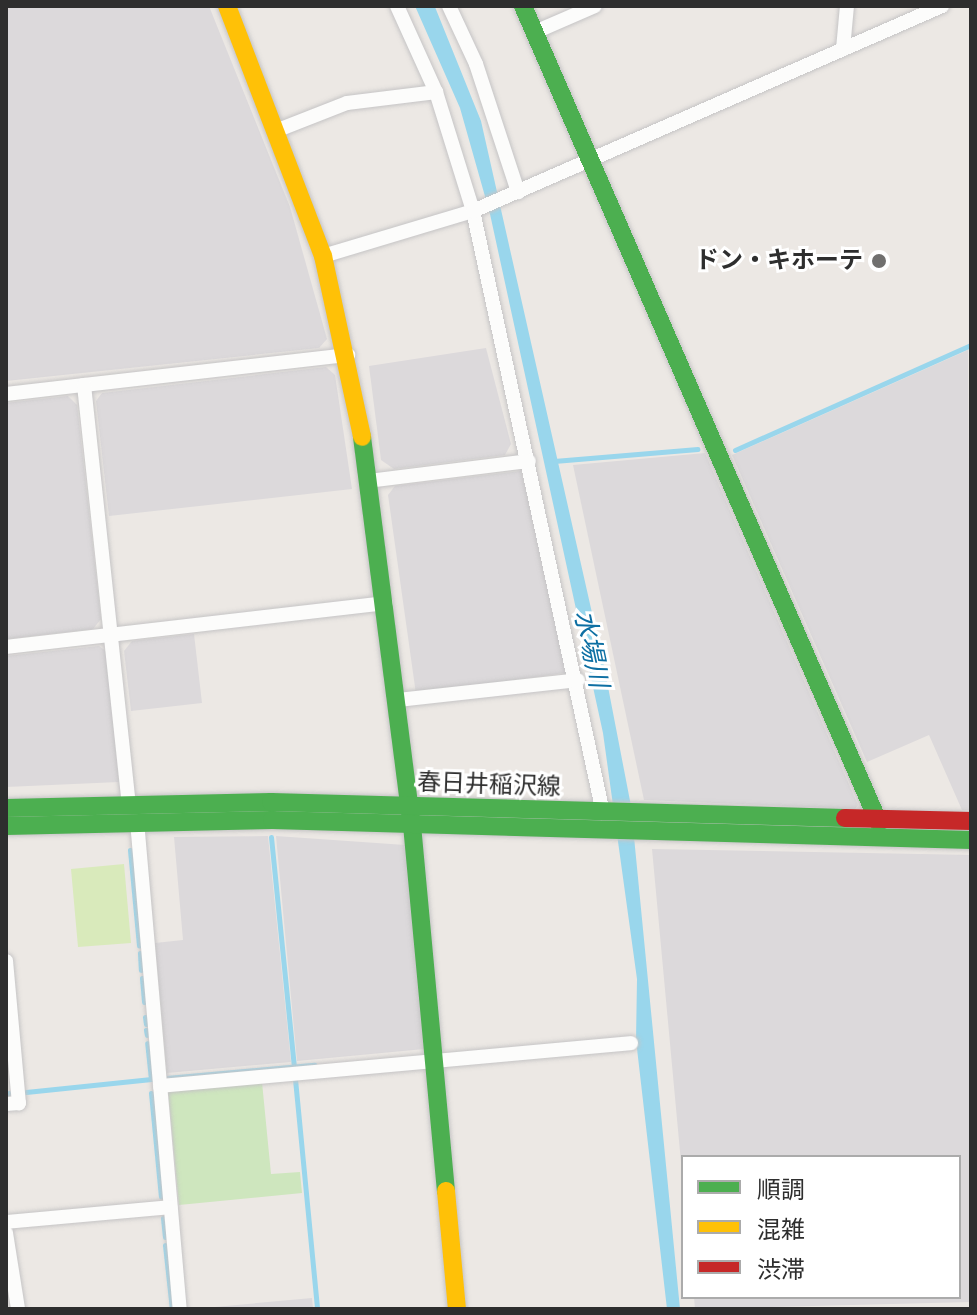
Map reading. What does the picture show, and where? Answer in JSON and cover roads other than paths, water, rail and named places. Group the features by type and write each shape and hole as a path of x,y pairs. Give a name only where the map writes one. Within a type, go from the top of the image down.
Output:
{"street":[{"path":"227,6 278,130 323,256 348,355 398,700 457,1309"},
{"path":"397,6 436,92 478,209 607,819"},
{"path":"449,6 476,64 513,194"},
{"path":"523,6 593,160 879,823"},
{"path":"535,32 595,6"},
{"path":"843,49 847,6"},
{"path":"323,256 478,209 942,6"},
{"path":"278,130 347,103 436,92"},
{"path":"6,394 348,355"},
{"path":"84,385 133,812 180,1309"},
{"path":"368,481 529,461"},
{"path":"6,647 385,603"},
{"path":"398,700 578,680"},
{"name":"春日井稲沢線","path":"6,808 607,819 971,840"},
{"name":"春日井稲沢線","path":"6,826 133,812"},
{"name":"春日井稲沢線","path":"643,823 971,821"},
{"path":"6,961 19,1103 6,1104"},
{"path":"160,1086 631,1043"},
{"path":"6,1222 170,1207"},
{"path":"6,1233 18,1309"}],"water":[{"name":"水場川","path":"415,6 435,7 481,121 604,666 631,806 680,1309 667,1309 636,1040 637,979 603,733 490,214 460,108"}],"waterway":[{"path":"735,450 971,345"},
{"path":"554,461 697,449"},
{"path":"271,837 294,1067"},
{"path":"130,850 139,946"},
{"path":"140,953 141,970"},
{"path":"142,978 144,1002"},
{"path":"145,1017 146,1024"},
{"path":"146,1030 147,1035"},
{"path":"26,1092 151,1079 147,1043"},
{"path":"167,1078 314,1065"},
{"path":"295,1079 317,1309"},
{"path":"151,1093 161,1197"},
{"path":"163,1218 165,1237"},
{"path":"165,1245 172,1309"}],"place":[{"name":"ドン・キホーテ","path":"879,261"}]}
